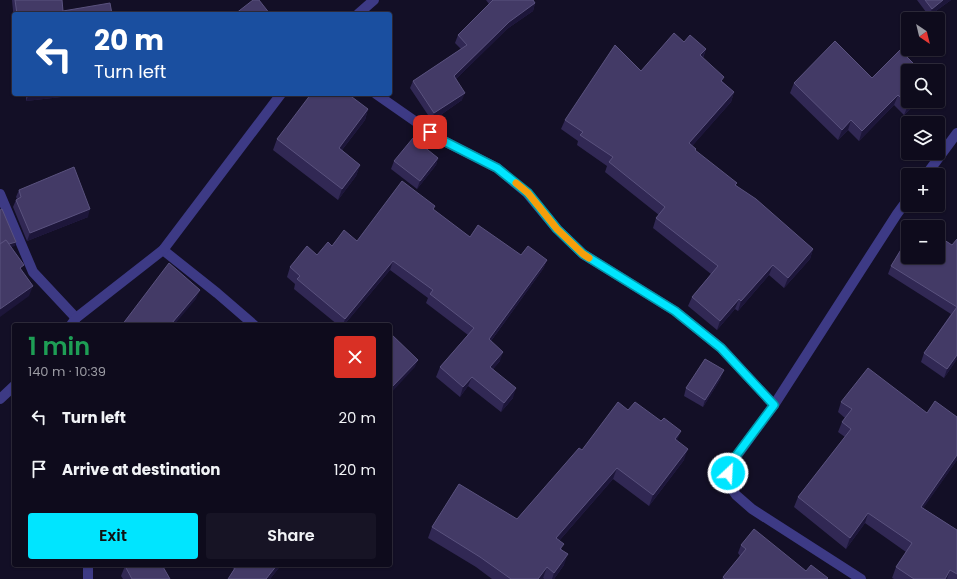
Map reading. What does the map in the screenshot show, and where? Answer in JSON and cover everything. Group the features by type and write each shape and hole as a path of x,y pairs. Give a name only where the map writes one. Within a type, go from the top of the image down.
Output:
{"street":[{"path":"360,12 374,0"},
{"path":"0,194 33,272 74,322 163,250 279,96"},
{"path":"379,96 442,140 497,168 528,193 557,229 583,254 675,311 721,348 774,405"},
{"path":"931,168 957,133"},
{"path":"861,579 752,509 736,495 727,482 730,464 774,405 901,209"},
{"path":"163,250 252,323"},
{"path":"0,399 12,388"},
{"path":"88,567 88,579"}],"building":[{"path":"15,0 62,0 63,11 110,3 112,12 17,12"},
{"path":"253,0 259,0 268,12 238,12"},
{"path":"493,0 533,0 535,3 509,22 454,76 465,93 434,113 413,81 467,45 458,35"},
{"path":"925,0 943,0 932,9"},
{"path":"674,33 684,42 690,35 706,49 700,55 724,77 721,81 734,92 689,143 696,149 695,150 737,183 735,185 756,199 813,249 788,278 773,265 741,301 739,299 720,321 692,297 718,266 656,218 665,207 609,162 613,157 580,135 583,132 565,120 615,45 641,71"},
{"path":"835,41 872,78 900,50 901,56 906,56 914,64 901,64 901,98 898,95 862,131 851,120 842,130 794,83"},
{"path":"309,96 351,96 368,109 339,148 360,165 342,189 277,139"},
{"path":"413,138 438,158 420,181 394,161"},
{"path":"74,167 90,209 30,233 16,200 21,197 19,190"},
{"path":"402,181 435,206 433,209 470,237 478,225 521,255 528,246 547,260 489,339 503,352 490,367 516,388 504,403 472,377 463,387 440,367 474,328 430,294 433,290 393,261 345,319 297,279 300,276 290,267 307,246 317,255 328,242 332,246 344,230 357,241"},
{"path":"2,209 16,242 9,244 6,240 0,244 0,210"},
{"path":"957,239 957,307 891,266 901,250 901,264 945,264 945,240 952,245"},
{"path":"6,240 24,265 20,268 33,286 0,309 0,244"},
{"path":"169,263 200,290 172,323 124,323"},
{"path":"957,307 957,355 947,369 924,353"},
{"path":"392,335 418,360 392,387"},
{"path":"705,359 724,370 705,400 686,388"},
{"path":"868,368 927,413 935,401 957,417 957,455 921,507 957,530 957,574 950,570 945,579 914,579 896,567 912,543 868,513 850,538 798,497 851,429 842,422 852,409 841,402"},
{"path":"618,402 628,410 635,402 661,421 664,418 681,431 675,439 688,449 653,495 617,468 556,538 564,544 560,549 568,554 554,573 547,567 538,579 511,579 480,557 432,527 459,484 517,519 579,448 582,450"},
{"path":"754,529 806,571 811,565 828,578 725,579 723,577 746,549 741,545"},
{"path":"126,567 163,567 170,579 132,579"},
{"path":"236,567 275,567 266,579 228,579"}],"slow traffic":[{"path":"516,183 528,193 557,229 589,258"}],"route":[{"path":"430,132 442,140 497,168 528,193 557,229 583,254 675,311 721,348 774,405 730,464 728,473"}]}
